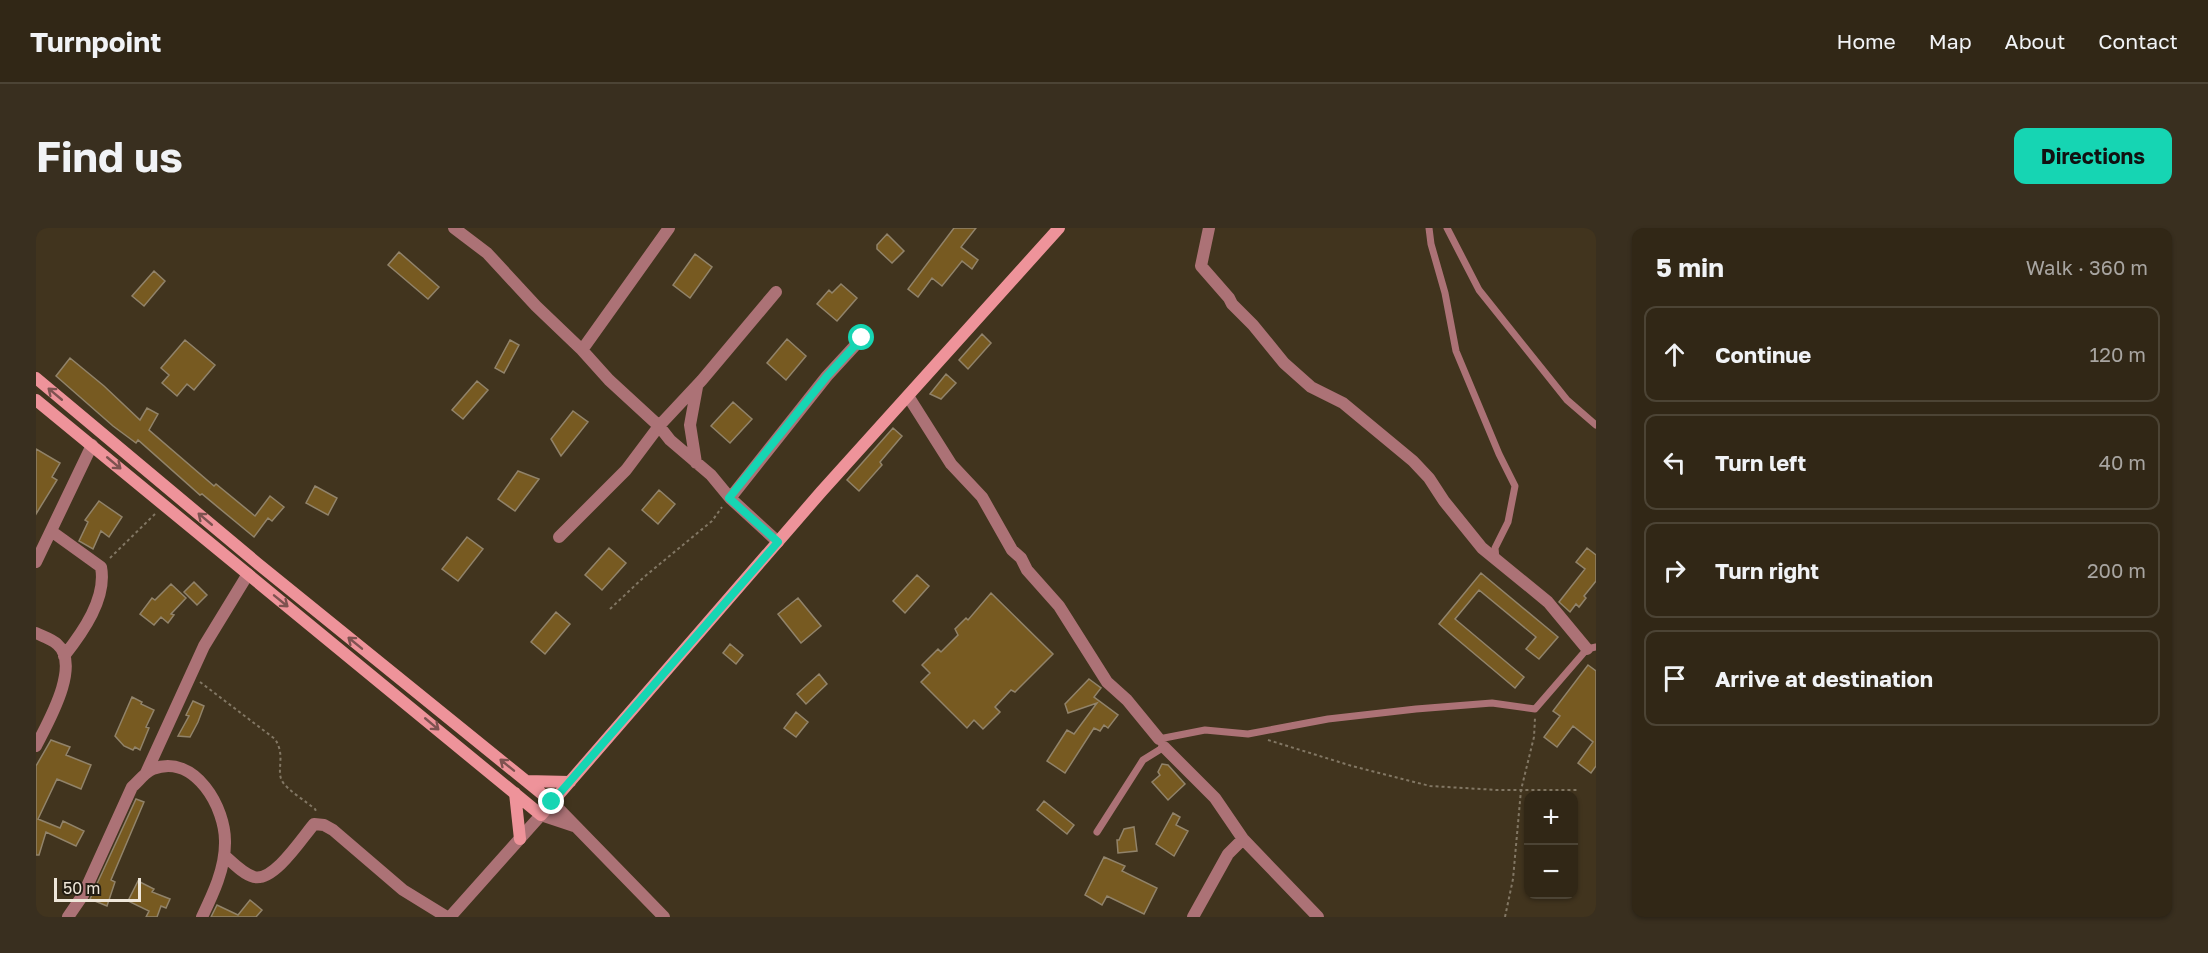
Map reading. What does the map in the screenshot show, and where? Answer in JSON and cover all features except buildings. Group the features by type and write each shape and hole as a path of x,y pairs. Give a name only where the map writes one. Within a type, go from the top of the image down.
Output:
{"main road":[{"path":"36,400 541,815 778,542 1059,228"},
{"path":"36,378 552,802"},
{"path":"314,628 323,616"},
{"path":"526,781 570,782"},
{"path":"515,794 520,838"}],"street":[{"path":"454,228 487,253 609,380 659,426 670,440 711,475 730,497 778,542"},
{"path":"582,350 669,228"},
{"path":"1209,228 1201,266 1284,363 1311,387 1343,403 1413,461 1429,478 1444,501 1482,548 1548,602 1591,648"},
{"path":"560,537 626,470 659,426 698,385 776,292"},
{"path":"730,497 827,376 862,338"},
{"path":"696,463 690,425 698,385"},
{"path":"908,396 951,464 982,497 1012,550 1059,606 1107,682 1127,700 1161,743 1215,798 1243,839 1318,917"},
{"path":"36,562 92,445"},
{"path":"51,531 101,567 101,589 88,621 64,656"},
{"path":"146,773 204,646 248,574"},
{"path":"36,633 58,644 64,656 66,676 36,746"},
{"path":"68,917 83,895 132,787 146,773 168,766 185,771 199,779 213,796 223,818 224,855 202,917"},
{"path":"552,802 664,917"},
{"path":"224,855 254,877 273,873 314,824 319,823 333,830 404,890 449,917 541,815 575,826"},
{"path":"1193,917 1228,854 1243,839"}],"lane":[{"path":"1430,228 1431,244 1445,293 1456,351 1499,454 1515,486 1508,522 1495,548 1496,559"},
{"path":"1446,228 1479,290 1567,400 1596,424"},
{"path":"1096,832 1143,760 1161,743 1205,730 1248,734 1328,719 1416,709 1492,703 1535,709 1591,648"}],"path":[{"path":"610,609 644,577 712,521 730,497"},
{"path":"101,567 165,506"},
{"path":"191,675 275,739 281,748 280,775 283,783 315,809 319,823"},
{"path":"1505,917 1513,879 1521,790 1534,737 1535,709"},
{"path":"1248,734 1352,766 1430,786 1579,790"}],"route":[{"path":"552,802 778,542 729,498 827,376 862,338"}]}
